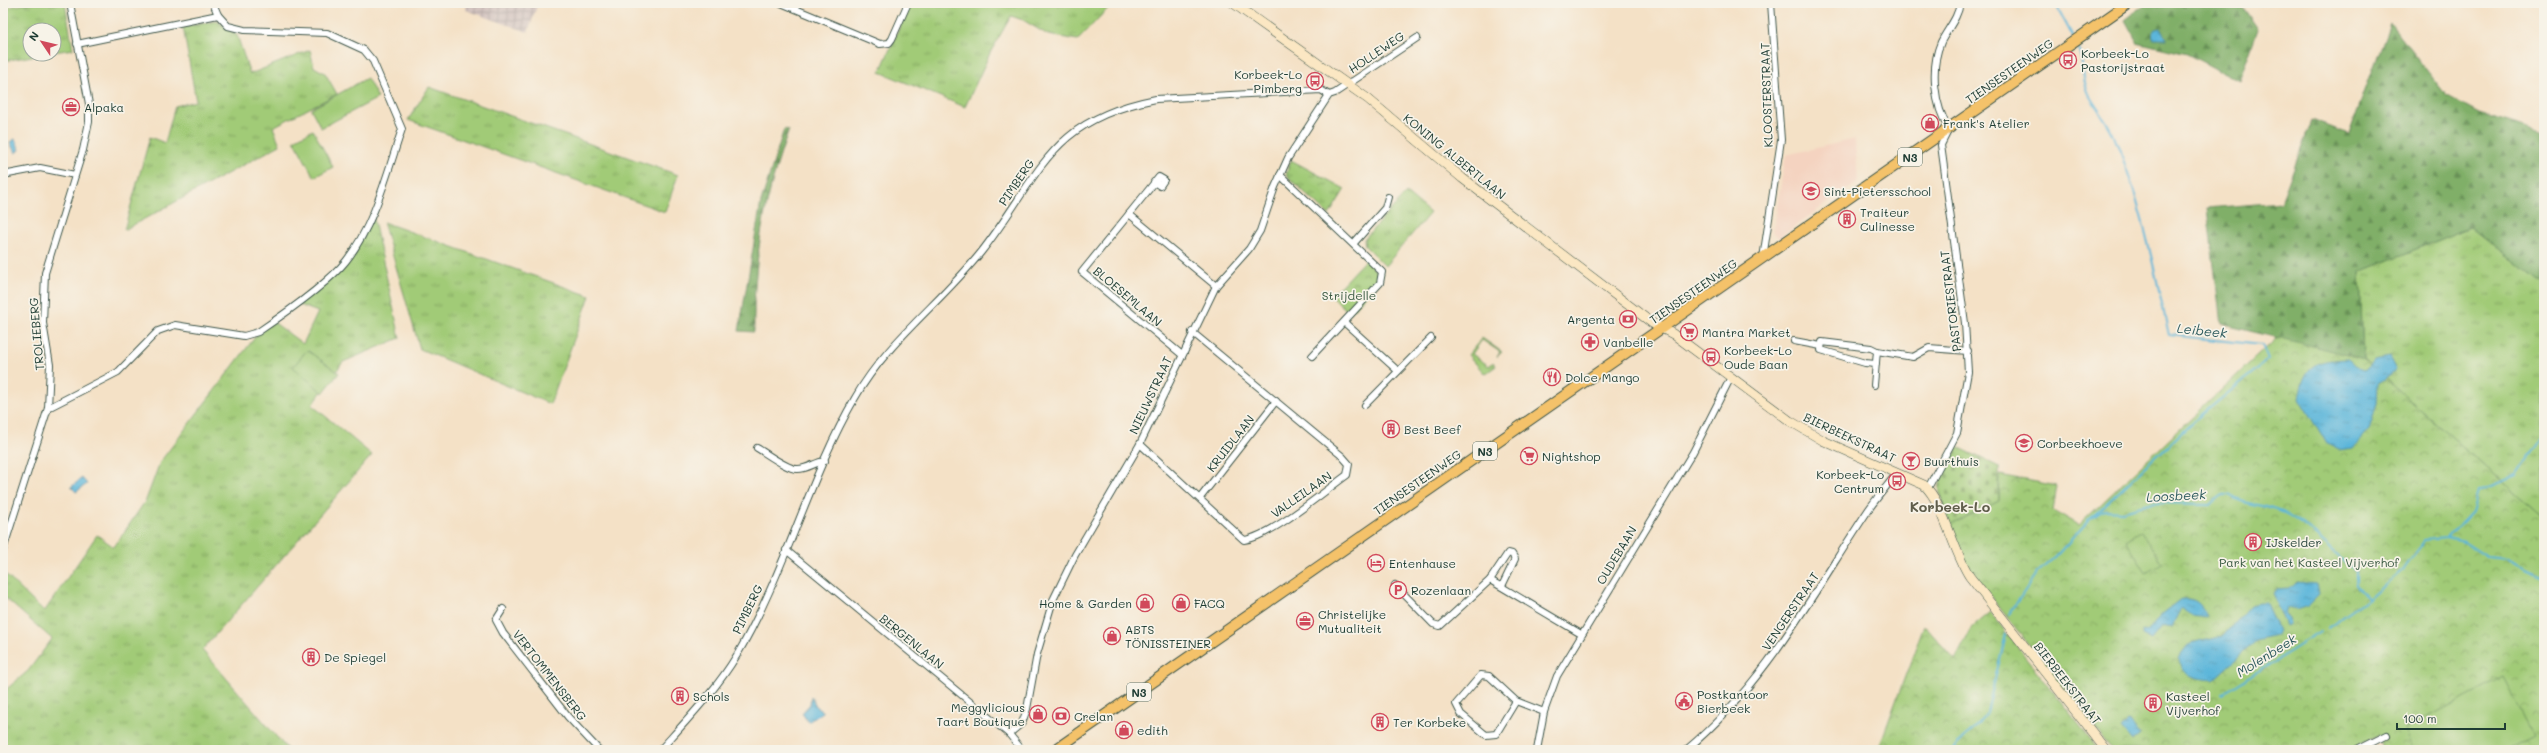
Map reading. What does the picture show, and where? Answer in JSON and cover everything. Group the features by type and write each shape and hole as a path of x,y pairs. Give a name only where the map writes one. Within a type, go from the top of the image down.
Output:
{"main road":[{"name":"TIENSESTEENWEG","path":"1056,750 2129,3"}],"street":[{"name":"TROLIEBERG","path":"3,550 48,408 50,366 43,323 45,272 75,175 89,122 89,104 70,3"},
{"path":"48,408 118,372 158,331 175,325 244,336 258,332 333,276 347,260 375,208 402,129 373,61 364,50 327,33 244,30 228,26 218,15 213,3"},
{"path":"781,3 880,44 889,43 892,39 908,3"},
{"name":"KONING ALBERTLAAN","path":"1233,3 1347,84 1506,212 1662,328"},
{"name":"KLOOSTERSTRAAT","path":"1763,258 1781,140 1771,3"},
{"path":"1949,129 1938,108 1936,61 1941,43 1954,22 1960,3"},
{"path":"77,44 218,15"},
{"name":"HOLLEWEG","path":"1347,84 1416,38"},
{"name":"NIEUWSTRAAT","path":"1009,734 1022,724 1027,709 1038,654 1053,600 1075,555 1140,444 1181,354 1216,286 1249,249 1260,231 1280,175 1290,155 1329,95 1347,84"},
{"name":"PIMBERG","path":"660,750 706,698 736,655 786,550 855,397 878,363 959,278 993,235 1045,159 1064,140 1080,127 1113,110 1156,99 1321,90 1329,95"},
{"name":"PASTORIESTRAAT","path":"1928,488 1956,433 1965,394 1968,350 1941,145 1949,129"},
{"path":"3,175 40,168 75,175"},
{"path":"1280,175 1354,243 1382,272 1380,283 1345,323 1312,356"},
{"name":"BLOESEMLAAN","path":"1154,182 1160,186 1164,180 1159,177 1154,183 1082,272 1181,354"},
{"path":"1354,243 1385,208 1388,197"},
{"path":"1129,214 1216,286"},
{"path":"1345,323 1398,371"},
{"name":"BIERBEEKSTRAAT","path":"1662,328 1673,334 1790,422 1824,441 1920,482 1928,488 1933,495 1966,571 2106,750"},
{"name":"VALLEILAAN","path":"1140,444 1244,540 1248,540 1272,528 1346,475 1349,464 1342,456 1192,332"},
{"path":"1364,405 1431,338"},
{"path":"1794,342 1821,346"},
{"path":"1821,346 1822,342 1871,348 1877,352 1913,357 1929,348 1968,350"},
{"path":"1821,346 1821,350 1865,363 1876,364"},
{"path":"1874,385 1877,352"},
{"name":"OUDEBAAN","path":"1537,750 1544,712 1557,676 1581,634 1693,452 1731,377"},
{"name":"KRUIDLAAN","path":"1200,498 1276,401"},
{"path":"757,448 791,468 799,470 814,462 825,461"},
{"name":"VENGERSTRAAT","path":"1686,750 1713,726 1759,676 1869,510 1897,473"},
{"name":"BERGENLAAN","path":"786,550 1009,734 1022,750"},
{"path":"1395,585 1433,624 1440,626 1490,580 1503,557 1508,553 1512,554 1515,559 1514,565 1502,586"},
{"path":"1490,580 1581,634"},
{"name":"VERTOMMENSBERG","path":"503,609 496,620 503,633 568,717 600,750"},
{"path":"1516,701 1496,734 1486,735 1461,714 1456,704 1481,675 1489,676 1516,701 1544,712"},
{"path":"2357,750 2387,735"}],"shaded area":[{"path":"467,3 538,3 528,32 466,10"},
{"name":"Sint-Pietersschool","path":"1855,139 1858,181 1778,238 1773,231 1786,155"}],"green space":[{"path":"31,3 65,3 73,49 62,51 62,22 22,22 22,58 3,61 3,8"},
{"path":"910,3 1113,3 1078,40 1048,35 1023,20 1011,16 990,53 965,107 880,72"},
{"path":"2147,3 2226,3 2230,8 2240,3 2258,29 2239,81 2187,54 2137,42 2125,20"},
{"path":"217,21 237,35 250,74 310,50 314,67 325,73 337,94 273,127 280,145 124,230 150,137 165,143 175,106 196,101 183,27"},
{"path":"2390,23 2446,95 2479,113 2544,133 2544,285 2470,227 2360,272 2363,359 2221,324 2207,208 2281,202 2312,120 2349,134"},
{"path":"367,78 378,98 321,128 311,109"},
{"path":"429,87 678,175 665,212 408,120"},
{"path":"784,129 789,130 773,180 758,255 754,306 754,332 739,331 761,202"},
{"path":"313,130 333,167 314,177 294,140"},
{"path":"1291,160 1345,189 1329,215 1286,175"},
{"path":"1406,193 1430,213 1385,266 1365,246 1364,239"},
{"path":"373,216 400,338 343,362 312,405 372,455 202,650 288,750 3,750 3,692 28,671 52,639 3,596 3,572 44,612 97,535 114,547 146,500 160,462 259,332 272,321 303,344 318,312 294,303 347,262"},
{"path":"383,222 590,296 550,404 420,349"},
{"path":"2470,227 2544,285 2544,518 2363,359 2360,272"},
{"name":"Strijdelle","path":"1365,260 1377,272 1377,282 1350,313 1331,296"},
{"name":"Park van het Kasteel Vijverhof","path":"2277,337 2363,359 2544,518 2544,750 2383,750 2377,736 2351,750 2112,750 1965,564 1951,525 1999,501 2000,475 2057,486 2053,510 2079,525"},
{"path":"1482,338 1502,352 1497,357 1500,352 1482,340 1472,354 1489,366 1493,362 1496,366 1485,374 1468,355"},
{"path":"307,350 339,373 323,393 293,367"},
{"path":"1958,447 1999,467 1999,501 1951,525 1945,511 1940,492 1940,485"},
{"path":"2141,531 2161,563 2146,572 2126,540"},
{"path":"1990,612 2099,750 1878,750 1924,625 1955,660 1973,626"},
{"path":"2503,677 2534,736 2506,750 2414,750 2404,730"}],"water":[{"path":"2161,28 2167,39 2153,39 2152,33 2155,29"},
{"path":"15,139 20,150 15,153 10,142"},
{"path":"2389,357 2396,370 2378,384 2377,404 2369,430 2353,448 2340,450 2326,443 2299,398 2305,377 2309,371 2320,363 2349,359 2362,371 2366,370 2373,360"},
{"path":"82,478 87,484 76,492 71,487"},
{"path":"2297,582 2317,584 2319,595 2308,606 2296,610 2287,608 2285,615 2289,619 2290,624 2286,626 2272,593 2275,590 2290,589"},
{"path":"2182,599 2198,602 2207,615 2206,617 2192,615 2181,608 2172,626 2161,627 2151,640 2141,635 2141,631 2148,632 2160,616"},
{"path":"2267,603 2279,631 2276,636 2256,641 2213,680 2191,676 2184,670 2178,658 2188,645 2223,636 2250,605"},
{"path":"811,696 817,708 823,712 808,722 802,713 810,704"},
{"path":"2129,721 2141,734 2132,741 2121,728"}],"waterway":[{"name":"Leibeek","path":"2055,3 2073,37"},
{"name":"Leibeek","path":"2076,43 2081,56 2086,88 2114,136 2132,185 2146,235 2169,335 2262,345 2268,360 2194,421 2090,519"},
{"name":"Molenbeek","path":"2328,628 2369,598 2404,568 2424,540 2447,538 2472,512 2478,491 2516,476 2544,435"},
{"name":"Loosbeek","path":"2093,517 2104,510 2123,511 2152,503 2210,504 2223,495 2229,495 2243,502 2283,512 2299,522 2324,542 2356,572 2356,586 2369,598"},
{"name":"Loosbeek","path":"2009,614 2037,573 2056,556 2089,520"},
{"path":"2447,538 2464,542 2487,557 2506,559 2544,576"},
{"name":"Molenbeek","path":"2222,694 2321,632"},
{"name":"Loosbeek","path":"1952,750 1979,723 1987,712 2006,634"}],"place":[{"name":"Korbeek-Lo Pastorijstraat","path":"2068,60"},
{"name":"Korbeek-Lo Pimberg","path":"1315,81"},
{"name":"Alpaka","path":"71,107"},
{"name":"Frank's Atelier","path":"1930,123"},
{"name":"Sint-Pietersschool","path":"1811,191"},
{"name":"Traiteur Culinesse","path":"1847,219"},
{"name":"Argenta","path":"1628,319"},
{"name":"Mantra Market","path":"1689,332"},
{"name":"Vanbelle","path":"1590,342"},
{"name":"Korbeek-Lo Oude Baan","path":"1711,357"},
{"name":"Dolce Mango","path":"1552,377"},
{"name":"Best Beef","path":"1391,429"},
{"name":"Corbeekhoeve","path":"2024,443"},
{"name":"Nightshop","path":"1529,456"},
{"name":"Buurthuis","path":"1911,461"},
{"name":"Korbeek-Lo Centrum","path":"1897,481"},
{"name":"IJskelder","path":"2253,542"},
{"name":"Entenhause","path":"1376,563"},
{"name":"Rozenlaan","path":"1398,590"},
{"name":"Home & Garden","path":"1145,603"},
{"name":"FACQ","path":"1181,603"},
{"name":"Christelijke Mutualiteit","path":"1305,621"},
{"name":"ABTS TÖNISSTEINER","path":"1112,636"},
{"name":"De Spiegel","path":"311,657"},
{"name":"Schols","path":"680,696"},
{"name":"Postkantoor Bierbeek","path":"1684,701"},
{"name":"Kasteel Vijverhof","path":"2153,703"},
{"name":"Meggylicious Taart Boutique","path":"1038,714"},
{"name":"Crelan","path":"1061,716"},
{"name":"Ter Korbeke","path":"1380,722"},
{"name":"edith","path":"1124,730"}],"district":[{"name":"Korbeek-Lo","path":"1950,506"}]}
